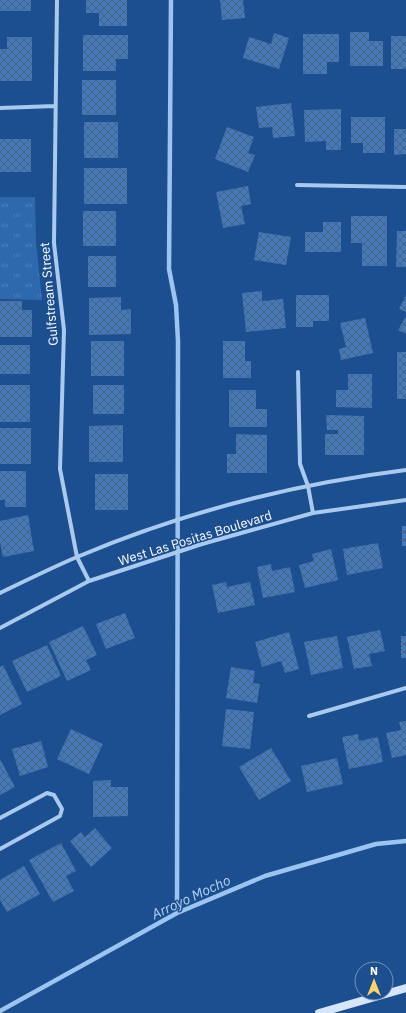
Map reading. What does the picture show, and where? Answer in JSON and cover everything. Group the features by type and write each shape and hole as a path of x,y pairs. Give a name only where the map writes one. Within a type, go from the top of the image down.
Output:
{"main road":[{"path":"319,1013 406,988"}],"street":[{"name":"Gulfstream Street","path":"57,0 54,243 64,330 60,469 77,557 89,581"},
{"path":"0,108 55,106"},
{"path":"297,184 406,187"},
{"path":"298,372 300,464 308,486 313,513"},
{"name":"West Las Positas Boulevard","path":"0,592 77,557 198,513 308,486 406,470"},
{"name":"West Las Positas Boulevard","path":"0,628 89,581 202,544 313,513 406,500"},
{"path":"309,716 406,688"},
{"path":"0,818 47,793 54,795 62,809 60,816 0,849"}],"green space":[{"path":"0,197 35,197 36,242 42,300 0,299"}],"building":[{"path":"0,0 31,0 31,11 0,11"},
{"path":"86,0 127,0 127,26 99,26 99,13 86,13"},
{"path":"220,0 243,0 245,18 222,20"},
{"path":"350,32 369,32 369,41 383,41 383,66 350,66"},
{"path":"274,33 289,38 279,69 243,58 249,37 271,44"},
{"path":"303,34 339,34 339,62 327,62 327,74 303,74"},
{"path":"83,35 128,35 128,59 116,59 116,71 83,71"},
{"path":"391,36 406,36 406,69 391,69"},
{"path":"7,37 32,37 32,81 0,81 0,49 7,49"},
{"path":"82,80 116,80 116,115 82,115"},
{"path":"291,103 295,136 273,138 272,127 259,128 256,107"},
{"path":"341,109 341,150 326,150 326,141 305,142 304,110"},
{"path":"351,117 385,117 385,153 363,153 363,143 351,143"},
{"path":"84,122 118,122 118,158 84,158"},
{"path":"227,127 254,137 248,153 255,155 248,172 215,159"},
{"path":"394,129 406,129 406,154 394,155"},
{"path":"0,139 31,139 31,172 0,172"},
{"path":"84,168 127,168 127,204 84,204"},
{"path":"248,186 251,204 241,206 245,224 223,228 216,192"},
{"path":"83,211 116,211 116,246 83,246"},
{"path":"351,216 387,216 387,266 362,266 362,243 351,243"},
{"path":"323,222 341,222 341,252 305,252 305,232 323,232"},
{"path":"397,231 406,231 406,267 396,267"},
{"path":"259,232 291,237 286,265 254,260"},
{"path":"88,256 116,256 116,287 88,287"},
{"path":"262,291 262,301 283,299 286,328 246,332 242,293"},
{"path":"296,295 329,295 329,321 313,321 313,327 296,327"},
{"path":"406,295 406,312 399,309"},
{"path":"121,297 121,310 131,309 131,334 89,335 89,298"},
{"path":"0,301 22,301 22,310 32,310 32,337 0,337"},
{"path":"406,316 406,334 398,330"},
{"path":"365,318 373,353 341,360 339,349 346,347 340,323"},
{"path":"91,341 124,341 124,376 91,376"},
{"path":"223,341 245,341 245,361 251,361 251,378 223,378"},
{"path":"0,345 30,345 30,374 0,374"},
{"path":"397,352 406,352 406,399 397,399"},
{"path":"348,374 372,374 372,408 336,407 336,390 348,390"},
{"path":"0,385 30,385 30,422 0,422"},
{"path":"93,385 124,385 124,414 93,414"},
{"path":"229,390 256,390 256,409 267,409 267,427 229,427"},
{"path":"326,415 364,416 364,455 325,455 325,434 338,434 338,430 327,430"},
{"path":"123,425 123,462 89,462 89,426"},
{"path":"0,428 31,428 31,464 0,464"},
{"path":"236,434 267,435 267,473 227,473 227,454 236,454"},
{"path":"0,471 26,471 26,507 5,507 5,500 0,500"},
{"path":"95,474 128,474 128,510 95,510"},
{"path":"28,515 34,551 3,557 0,543 0,521"},
{"path":"402,526 406,526 406,546 402,546"},
{"path":"378,543 383,568 347,575 343,549"},
{"path":"331,549 338,580 305,588 299,565 314,561 312,554"},
{"path":"271,564 272,571 290,567 295,592 263,598 257,567"},
{"path":"226,582 227,587 250,582 255,605 218,613 212,585"},
{"path":"125,613 135,638 106,649 96,624"},
{"path":"83,626 97,655 86,660 91,670 67,681 49,642"},
{"path":"380,630 385,651 369,654 372,666 354,669 347,637"},
{"path":"289,632 299,669 285,673 281,661 262,667 255,642"},
{"path":"337,636 343,668 311,675 304,642"},
{"path":"401,636 406,636 406,658 401,658"},
{"path":"47,645 61,676 27,692 12,661"},
{"path":"3,665 22,704 0,715 0,667"},
{"path":"231,667 255,671 253,683 260,684 257,703 226,698"},
{"path":"226,709 254,712 250,749 222,746"},
{"path":"406,721 406,755 392,758 386,733 401,730 399,722"},
{"path":"71,729 103,744 89,774 57,759"},
{"path":"358,734 359,741 378,737 383,762 349,769 342,737"},
{"path":"41,741 48,767 20,776 12,749"},
{"path":"271,748 291,781 259,800 239,767"},
{"path":"337,758 343,784 307,792 301,766"},
{"path":"0,759 15,787 0,795"},
{"path":"111,780 111,787 128,787 128,816 93,817 93,781"},
{"path":"95,828 112,848 91,867 70,841 81,832 85,837"},
{"path":"61,843 76,871 66,876 74,891 53,902 29,860"},
{"path":"24,866 40,894 7,912 0,900 0,880"}],"waterway":[{"path":"171,0 169,269 176,305 178,341 177,913"},
{"name":"Arroyo Mocho","path":"0,1011 177,913 265,876 376,844 406,841"}]}
